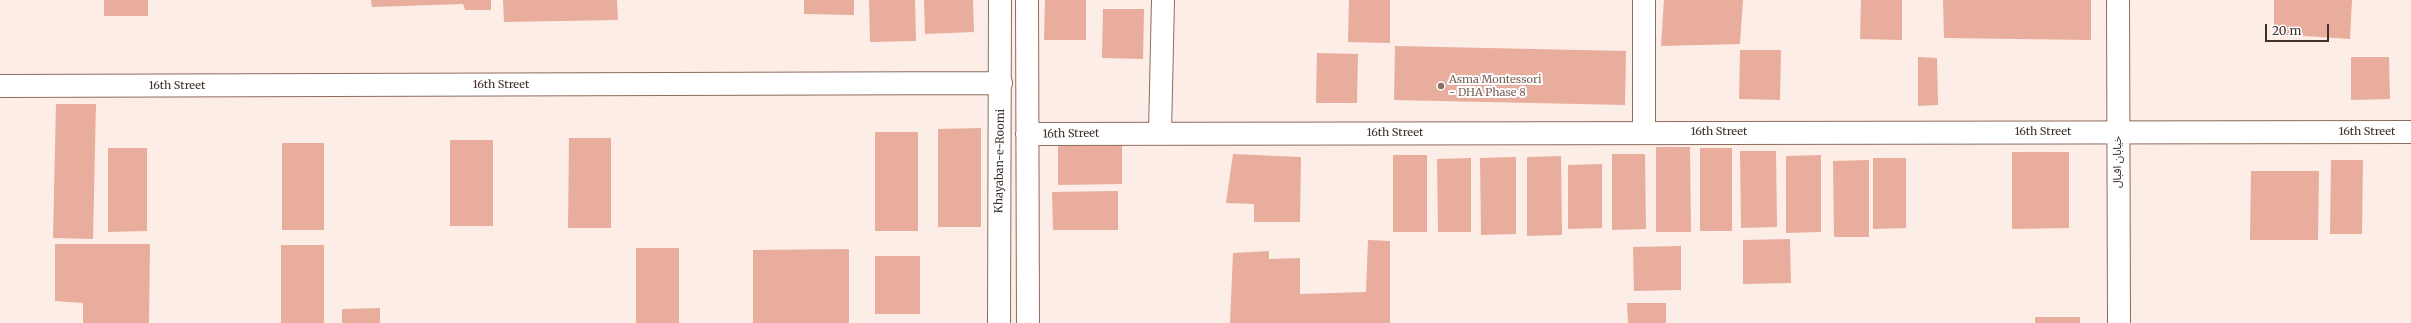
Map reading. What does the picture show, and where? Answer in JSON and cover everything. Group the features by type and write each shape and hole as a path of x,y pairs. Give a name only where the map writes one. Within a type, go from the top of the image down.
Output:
{"street":[{"name":"Khayaban-e-Roomi","path":"999,323 1001,83 1000,0"},
{"path":"1027,0 1028,323"},
{"path":"1160,133 1163,0"},
{"path":"1644,0 1644,132"},
{"name":"خیابان اقبال","path":"2118,0 2119,323"},
{"name":"16th Street","path":"0,86 1001,83"},
{"name":"16th Street","path":"1027,134 2411,132"}],"building":[{"path":"104,0 148,0 148,16 104,16"},
{"path":"371,0 491,0 491,10 465,10 463,4 372,7"},
{"path":"503,0 617,0 618,20 504,22"},
{"path":"804,0 854,0 854,15 804,14"},
{"path":"869,0 915,0 916,41 870,42"},
{"path":"924,0 973,0 974,32 925,34"},
{"path":"1045,0 1086,0 1086,40 1044,40"},
{"path":"1349,0 1390,0 1390,43 1348,42"},
{"path":"1664,0 1743,0 1740,44 1661,46"},
{"path":"1861,0 1902,0 1902,40 1860,39"},
{"path":"1943,0 2091,0 2091,40 1944,38"},
{"path":"2274,0 2352,0 2350,39 2274,34"},
{"path":"1103,9 1144,9 1143,59 1102,58"},
{"path":"1395,46 1626,51 1625,105 1394,100"},
{"path":"1740,50 1781,50 1780,100 1739,99"},
{"path":"1317,53 1358,54 1357,103 1316,103"},
{"path":"1918,57 1937,58 1938,105 1918,106"},
{"path":"2351,57 2389,57 2390,99 2351,100"},
{"path":"56,104 96,104 93,239 53,238"},
{"path":"981,128 981,227 938,227 938,129"},
{"path":"875,132 918,132 918,231 875,231"},
{"path":"569,138 611,138 611,228 568,228"},
{"path":"450,140 493,140 493,226 450,226"},
{"path":"282,143 324,143 324,230 282,230"},
{"path":"1058,143 1122,143 1122,184 1058,185"},
{"path":"1656,147 1690,147 1691,232 1656,232"},
{"path":"108,148 147,148 147,231 108,232"},
{"path":"1700,148 1732,148 1732,231 1700,231"},
{"path":"1740,151 1776,151 1777,227 1741,228"},
{"path":"2012,152 2069,152 2069,228 2012,229"},
{"path":"1233,154 1301,157 1300,222 1254,222 1254,204 1226,203"},
{"path":"1612,154 1645,154 1646,229 1612,230"},
{"path":"1393,155 1427,155 1427,232 1393,232"},
{"path":"1821,155 1821,232 1786,233 1786,156"},
{"path":"1561,156 1562,235 1527,236 1527,157"},
{"path":"1516,157 1516,234 1481,235 1480,158"},
{"path":"1471,158 1471,232 1438,232 1437,159"},
{"path":"1873,158 1906,158 1906,228 1873,229"},
{"path":"1869,160 1869,237 1834,237 1833,161"},
{"path":"2331,160 2363,160 2362,234 2330,234"},
{"path":"1602,164 1602,228 1568,229 1568,165"},
{"path":"2251,171 2319,171 2318,240 2250,240"},
{"path":"1118,191 1118,230 1053,230 1052,192"},
{"path":"1790,239 1791,283 1743,284 1743,240"},
{"path":"1368,240 1390,241 1390,323 1230,323 1233,253 1269,251 1269,259 1300,258 1300,294 1366,292"},
{"path":"55,244 150,244 149,323 83,323 83,303 55,301"},
{"path":"281,245 324,245 324,323 281,323"},
{"path":"1681,246 1681,290 1634,291 1633,247"},
{"path":"636,248 679,248 679,323 636,323"},
{"path":"849,249 849,323 753,323 753,250"},
{"path":"875,256 920,256 920,314 875,314"},
{"path":"1627,303 1666,303 1666,323 1628,323"},
{"path":"380,308 380,323 342,323 342,309"},
{"path":"2035,317 2080,317 2080,323 2035,323"}],"place":[{"name":"Asma Montessori - DHA Phase 8","path":"1441,86"}]}
